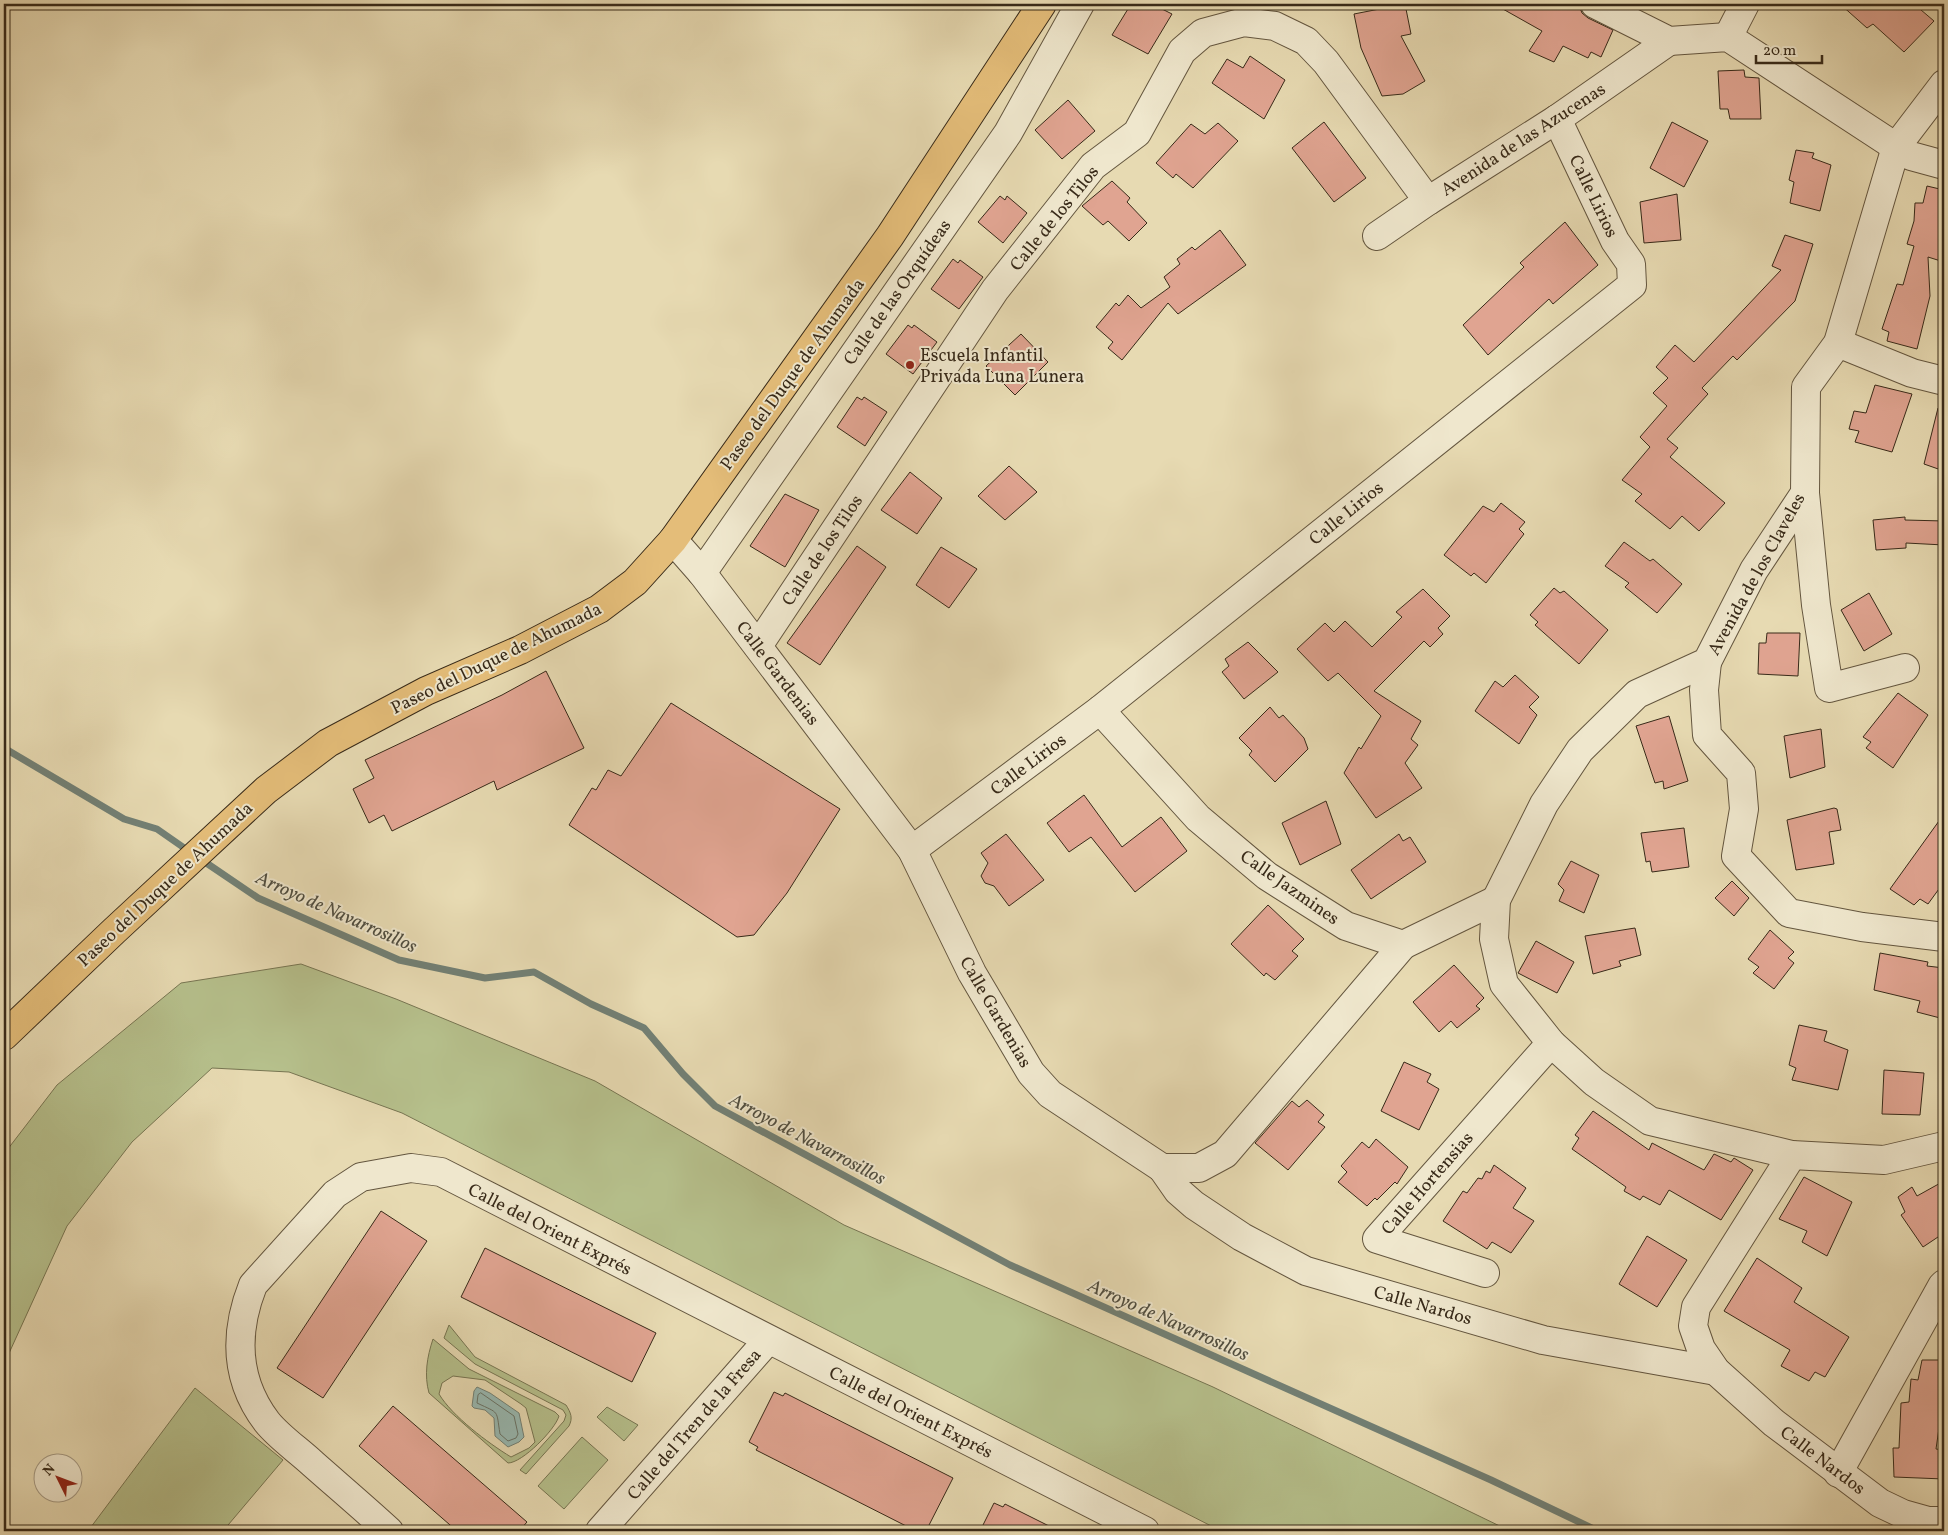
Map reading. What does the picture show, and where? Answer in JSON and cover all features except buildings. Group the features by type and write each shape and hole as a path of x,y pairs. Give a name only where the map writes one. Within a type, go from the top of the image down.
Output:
{"main road":[{"name":"Paseo del Duque de Ahumada","path":"4,1036 266,790 328,743 426,691 520,650 598,609 635,582 673,540 890,236 1042,4"}],"street":[{"name":"Calle de las Orquídeas","path":"702,573 1008,133 1080,4"},
{"path":"1594,4 1669,41 1728,37 1911,156 1944,165"},
{"path":"1728,37 1745,4"},
{"name":"Calle de los Tilos","path":"758,646 995,290 1093,166 1137,133 1182,52 1203,33 1244,22 1275,26 1306,41 1326,62 1428,201"},
{"name":"Avenida de las Azucenas","path":"1377,236 1428,201 1557,119 1669,41"},
{"name":"Avenida de los Claveles","path":"1944,84 1896,147 1838,343 1806,387 1805,493 1754,570 1708,662 1637,694 1580,750 1544,804 1496,900 1494,939 1504,984 1551,1043 1594,1082 1650,1121 1792,1155 1884,1160 1944,1146"},
{"name":"Calle Lirios","path":"912,850 1100,710 1632,285 1631,264 1615,241 1557,119"},
{"path":"1838,343 1912,373 1944,381"},
{"path":"1805,493 1816,605 1829,688 1905,668"},
{"name":"Calle Gardenias","path":"673,540 702,573 912,850 972,972 1031,1074 1050,1094 1162,1168"},
{"path":"1708,662 1704,690 1707,735 1741,773 1744,809 1736,856 1789,913 1862,927 1944,937"},
{"name":"Calle Jazmines","path":"1100,710 1198,818 1267,876 1346,926 1403,945"},
{"path":"1162,1168 1199,1168 1224,1154 1403,945 1496,900"},
{"name":"Calle Hortensias","path":"1485,1273 1377,1239 1551,1043"},
{"name":"Calle Nardos","path":"1792,1155 1696,1306 1693,1326 1701,1349 1716,1371 1774,1424 1880,1503 1903,1514 1928,1521 1944,1521"},
{"name":"Calle del Orient Exprés","path":"390,1531 268,1423 252,1400 242,1374 240,1336 246,1303 253,1285 335,1194 361,1177 411,1168 441,1172 1145,1531"},
{"name":"Calle Nardos","path":"1162,1168 1178,1191 1194,1205 1242,1237 1306,1271 1543,1340 1716,1371"},
{"path":"1838,1473 1944,1284"},
{"name":"Calle del Tren de la Fresa","path":"600,1531 768,1340"}],"green space":[{"path":"301,964 396,999 595,1081 844,1225 1213,1387 1510,1531 1221,1531 402,1113 289,1072 212,1068 132,1142 67,1226 5,1362 4,1383 4,1154 57,1085 181,983"},
{"path":"449,1325 475,1357 566,1405 571,1416 569,1426 526,1474 520,1470 564,1421 566,1415 563,1410 475,1364 444,1338"},
{"path":"433,1339 469,1369 555,1412 559,1416 545,1437 521,1458 508,1463 429,1393 426,1373","holes":["453,1376 485,1380 526,1408 535,1442 529,1448 511,1457 461,1420 439,1394 442,1383"]},
{"path":"195,1388 283,1460 223,1531 88,1531"},
{"path":"607,1407 638,1425 624,1441 597,1417"},
{"path":"582,1437 608,1460 564,1509 538,1486"}],"water":[{"path":"477,1387 490,1393 519,1413 524,1437 519,1442 508,1447 495,1436 494,1418 485,1410 472,1406 474,1391"}],"waterway":[{"name":"Arroyo de Navarrosillos","path":"4,748 124,819 157,829 190,852"},
{"name":"Arroyo de Navarrosillos","path":"199,858 258,898 399,960 485,978 534,972 591,1004 644,1028 683,1074 715,1106 1010,1265 1491,1480 1598,1531"}],"place":[{"name":"Escuela Infantil Privada Luna Lunera","path":"910,365"}]}
